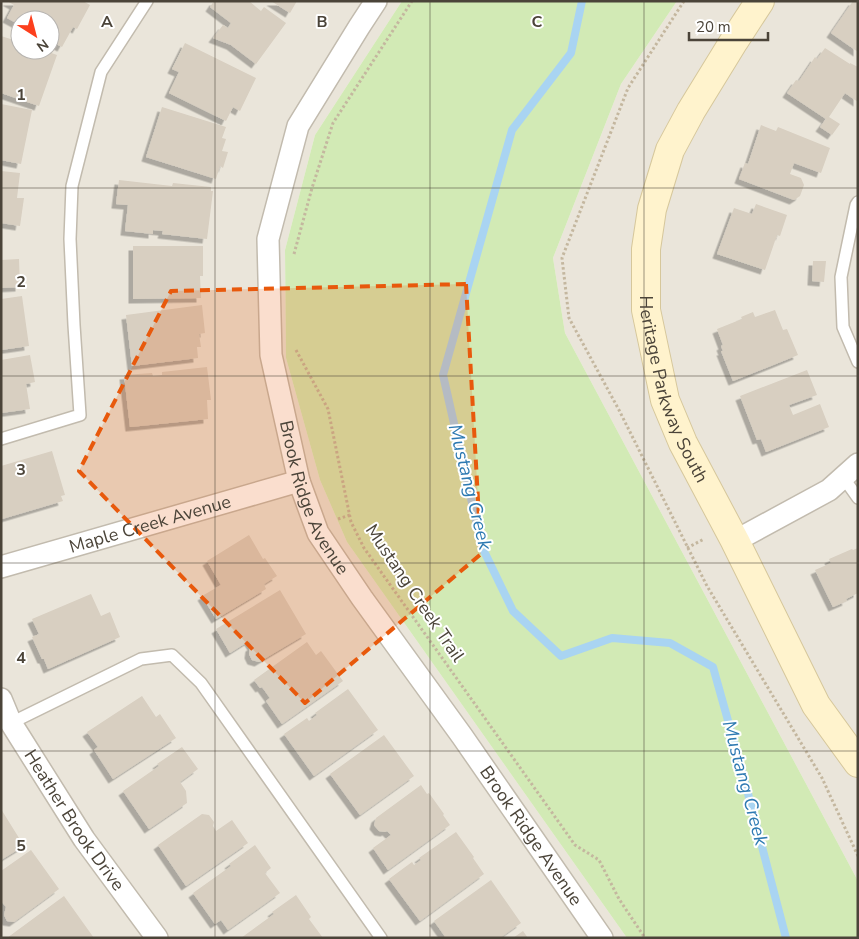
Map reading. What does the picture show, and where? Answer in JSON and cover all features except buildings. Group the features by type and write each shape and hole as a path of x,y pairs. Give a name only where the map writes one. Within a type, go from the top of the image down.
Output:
{"street":[{"name":"Brook Ridge Avenue","path":"376,1 298,126 268,239 271,355 299,481 318,533 602,938"},
{"name":"Heritage Parkway South","path":"760,1 691,111 670,150 652,208 646,249 646,310 665,400 683,443 735,541 816,705 858,763"},
{"path":"735,541 829,490 851,470"},
{"name":"Maple Creek Avenue","path":"1,567 299,481"},
{"name":"Heather Brook Drive","path":"1,699 11,723 84,839 156,938"}],"lane":[{"path":"1,439 80,415 70,239 72,186 101,72 147,1"},
{"path":"858,202 841,277 843,327 858,362"},
{"path":"851,470 858,498"},
{"path":"11,723 141,659 172,655 201,682 381,938"}],"path":[{"path":"294,262 294,253 312,188 333,124 412,1"},
{"name":"Mustang Creek Trail","path":"293,346 328,409 351,522 364,548 575,845 599,860 619,899 645,938"}],"highlighted area":[{"path":"466,284 481,554 305,703 79,471 171,291"}],"shaded area":[{"path":"1,1 402,1 315,135 285,250 286,358 320,480 347,542 627,938 1,938"},
{"path":"677,1 858,1 858,881 565,333 553,258 621,84"}],"green space":[{"path":"402,1 677,1 621,84 553,258 565,333 858,881 858,938 627,938 347,542 320,480 286,358 285,250 315,135"}],"waterway":[{"name":"Mustang Creek","path":"582,1 571,53 512,130 443,375 482,547 513,611 561,656 612,638 670,643 713,667 786,938"}]}
